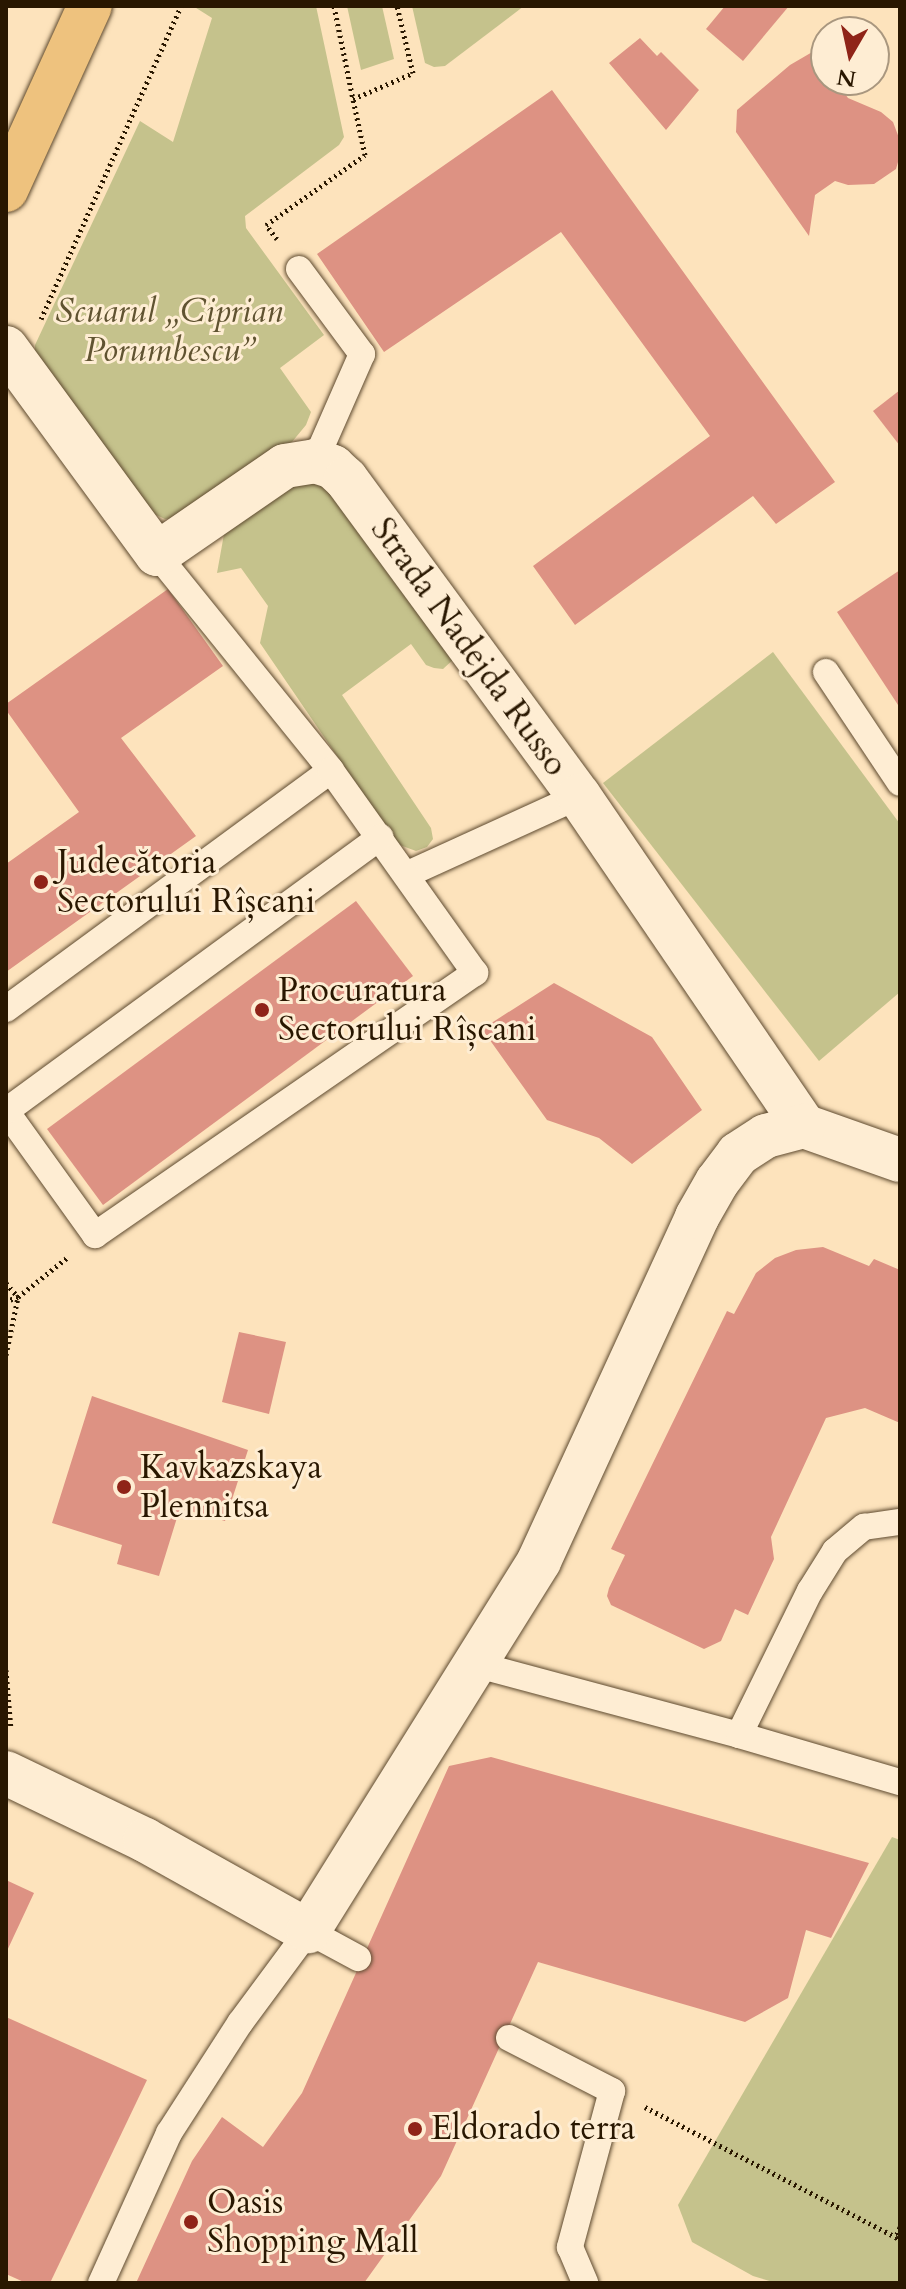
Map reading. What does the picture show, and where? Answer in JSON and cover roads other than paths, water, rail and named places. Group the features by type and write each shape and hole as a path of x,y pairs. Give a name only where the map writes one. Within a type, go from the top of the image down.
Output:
{"main road":[{"path":"6,190 90,6"}],"street":[{"path":"13,358 157,554 272,473 299,462 315,461"},
{"name":"Strada Nadejda Russo","path":"315,461 333,467 346,479 579,796 804,1126"},
{"path":"6,1773 145,1840 308,1931 478,1665 539,1561 697,1217 738,1154 766,1136 804,1126 899,1156"}],"lane":[{"path":"299,269 362,354 315,461"},
{"path":"157,554 331,770 381,837 408,874 475,973 95,1235 6,1111 381,837"},
{"path":"826,672 900,783"},
{"path":"6,1009 331,770"},
{"path":"408,874 579,796"},
{"path":"739,1735 810,1591 835,1551 864,1527 900,1522"},
{"path":"478,1665 900,1782"},
{"path":"101,2283 169,2133 240,2023 308,1931 358,1958"},
{"path":"509,2038 612,2091 570,2247 585,2283"}],"place":[{"name":"Judecătoria Sectorului Rîșcani","path":"41,882"},
{"name":"Procuratura Sectorului Rîșcani","path":"262,1010"},
{"name":"Kavkazskaya Plennitsa","path":"124,1487"},
{"name":"Eldorado terra","path":"415,2129"},
{"name":"Oasis Shopping Mall","path":"191,2222"}],"park label":[{"name":"Scuarul „Ciprian Porumbescu”","path":"169,330"}]}
